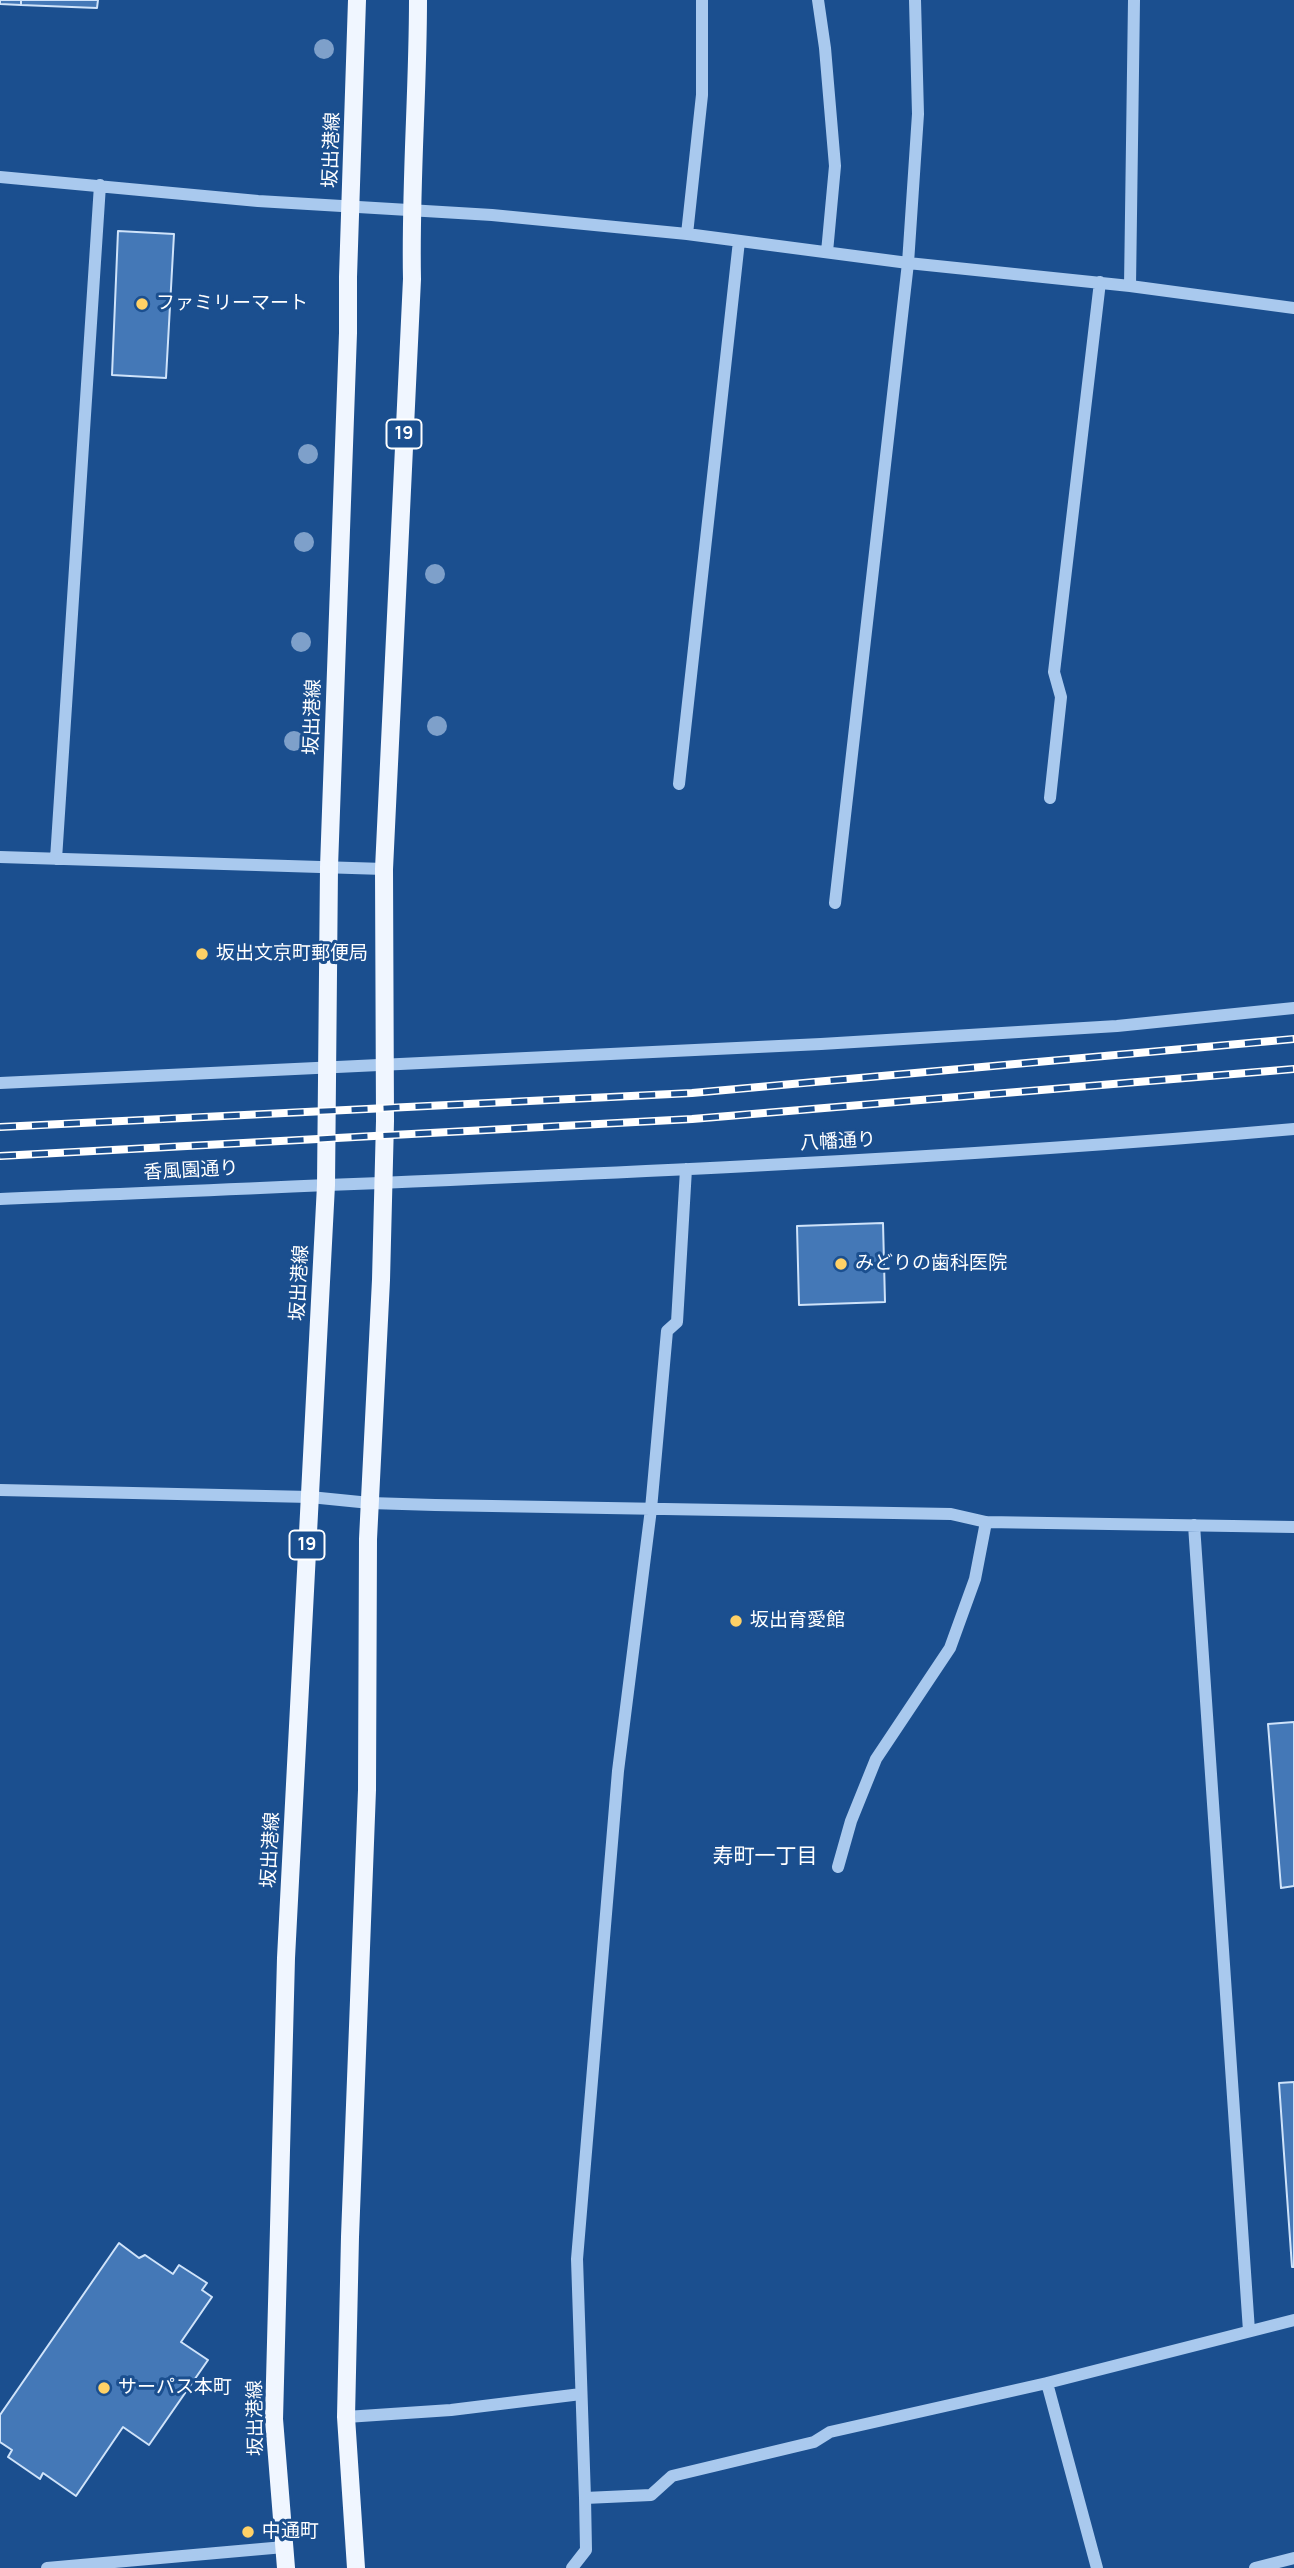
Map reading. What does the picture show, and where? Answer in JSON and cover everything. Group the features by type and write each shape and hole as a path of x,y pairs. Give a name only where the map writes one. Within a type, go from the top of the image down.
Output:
{"main road":[{"name":"坂出港線","path":"286,2568 274,2419 286,1958 326,1185 329,867 357,0"},
{"name":"19","path":"356,2568 346,2417 350,2237 367,1790 370,1503 384,1183 384,869 412,279 411,209 418,0"}],"street":[{"path":"687,234 702,95 702,0"},
{"path":"818,0 835,166 827,252"},
{"path":"835,903 908,263 918,114 915,0"},
{"path":"1130,286 1134,0"},
{"path":"0,177 258,201 492,215 687,234 908,263 1100,282 1294,308"},
{"path":"56,859 100,185"},
{"path":"679,784 739,242"},
{"path":"1050,798 1061,697 1054,672 1100,282"},
{"path":"0,857 384,869"},
{"path":"0,1083 821,1044 1076,1028 1294,1008"},
{"name":"八幡通り","path":"384,1183 958,1156 1294,1129"},
{"path":"572,2568 586,2550 577,2259 618,1771 651,1509 667,1331 677,1322 686,1169"},
{"name":"香風園通り","path":"0,1199 384,1183"},
{"path":"0,1490 310,1497 370,1503 951,1514 986,1522 1294,1527"},
{"path":"838,1867 851,1821 876,1759 950,1648 975,1579 986,1522"},
{"path":"1194,1525 1250,2331"},
{"path":"585,2498 651,2495 672,2476 814,2442 830,2432 1048,2382 1294,2320"},
{"path":"1048,2382 1097,2568"},
{"path":"346,2417 451,2410 581,2394"},
{"path":"47,2568 284,2547"},
{"path":"1255,2568 1294,2558"}],"building":[{"path":"0,0 21,0 21,5 0,4"},
{"path":"21,0 98,0 97,8 21,5"},
{"name":"ファミリーマート","path":"118,231 174,234 166,378 112,375"},
{"name":"みどりの歯科医院","path":"883,1223 885,1302 799,1305 797,1226"},
{"path":"1294,1722 1294,1886 1281,1888 1268,1724"},
{"path":"1294,2082 1294,2267 1292,2267 1279,2083"},
{"name":"サーパス本町","path":"119,2243 139,2258 145,2255 173,2274 179,2265 207,2283 202,2290 212,2297 181,2342 208,2360 149,2445 123,2427 76,2496 43,2473 40,2479 8,2457 12,2450 0,2442 0,2415"}],"railway":[{"path":"0,1127 692,1093 1294,1039"},
{"path":"0,1156 692,1119 1294,1069"}],"place":[{"name":"ファミリーマート","path":"142,304"},
{"name":"坂出文京町郵便局","path":"202,954"},
{"name":"みどりの歯科医院","path":"841,1264"},
{"name":"坂出育愛館","path":"736,1621"},
{"name":"サーパス本町","path":"104,2388"},
{"name":"中通町","path":"248,2532"}],"district":[{"name":"寿町一丁目","path":"765,1857"}]}
